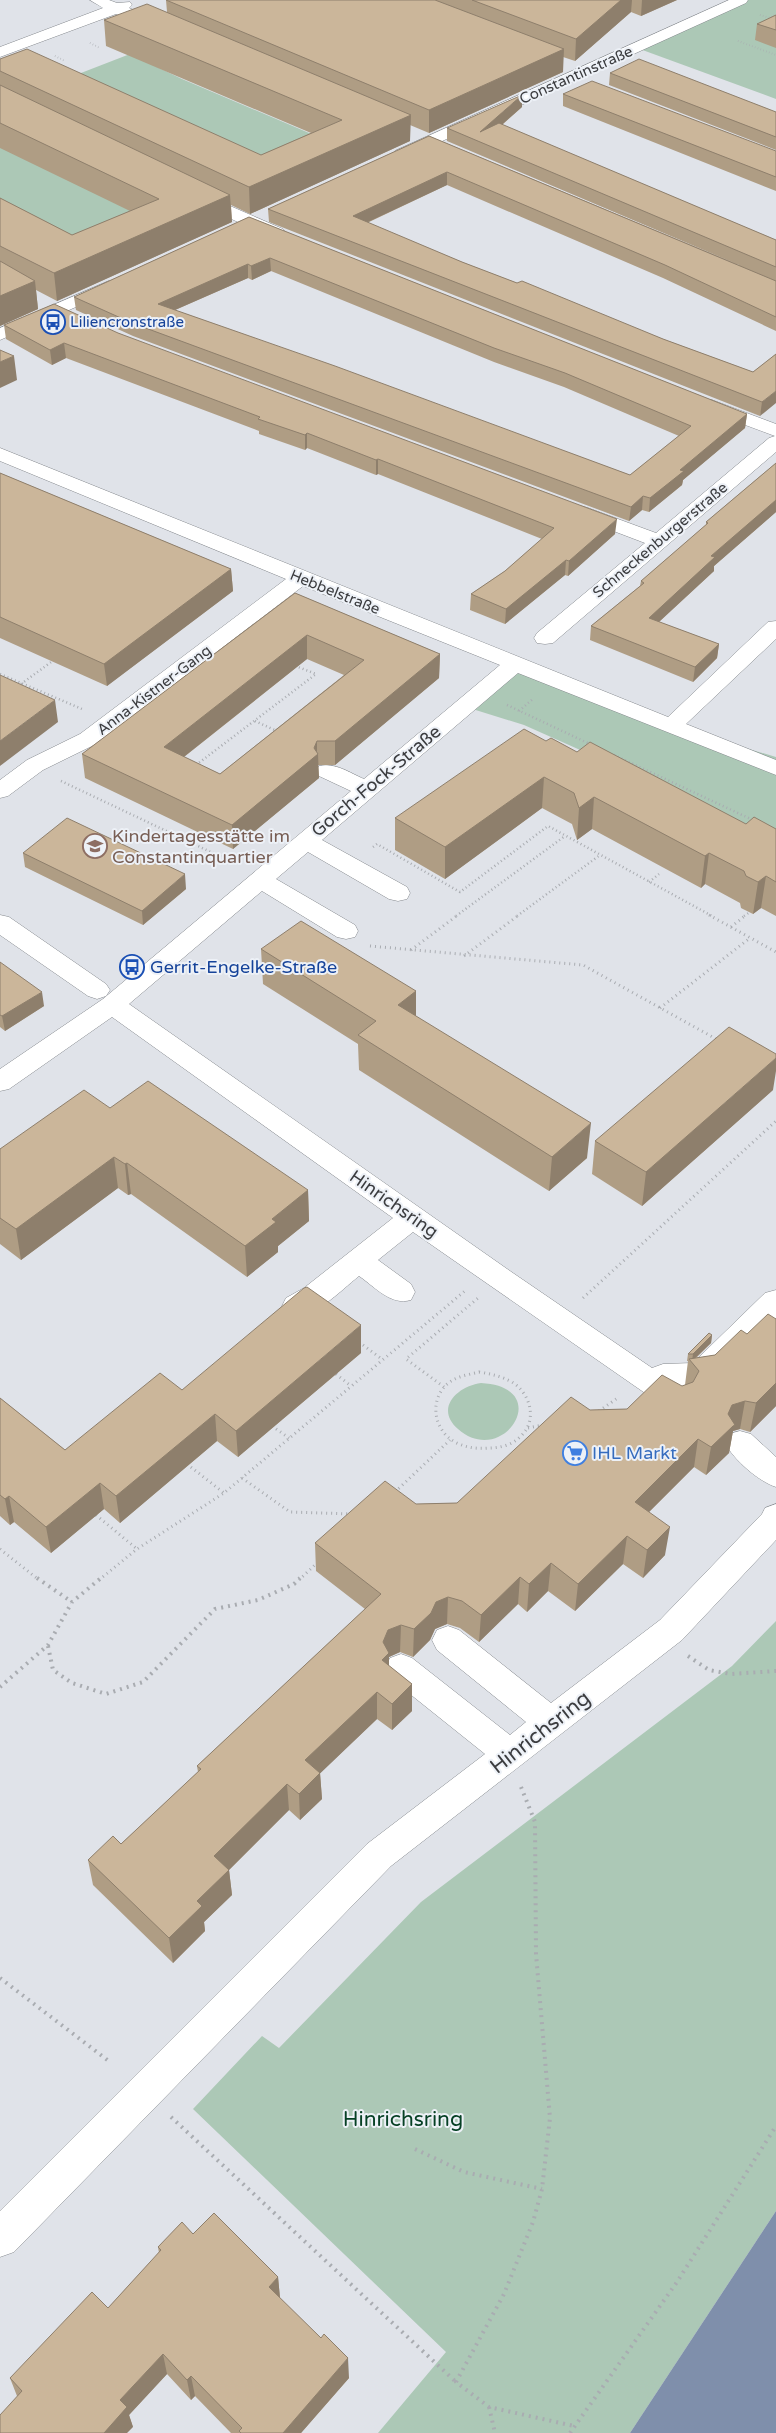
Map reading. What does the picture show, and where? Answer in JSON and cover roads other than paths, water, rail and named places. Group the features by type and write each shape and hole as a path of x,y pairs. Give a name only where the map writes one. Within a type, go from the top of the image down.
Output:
{"street":[{"path":"97,0 171,32"},
{"path":"0,52 137,0"},
{"name":"Constantinstraße","path":"383,162 741,0"},
{"path":"407,132 446,149"},
{"path":"182,190 249,222 295,240"},
{"path":"232,230 267,214"},
{"path":"0,335 127,278"},
{"path":"693,398 776,431"},
{"name":"Schneckenburgerstraße","path":"545,638 776,442"},
{"name":"Hebbelstraße","path":"0,454 301,578 776,768"},
{"path":"566,506 659,541"},
{"name":"Anna-Kistner-Gang","path":"0,791 35,764 88,739 301,578"},
{"path":"671,726 776,627"},
{"name":"Gorch-Fock-Straße","path":"0,1082 105,997 174,954 304,840 515,664"},
{"path":"327,771 366,789"},
{"path":"304,840 398,893"},
{"path":"261,878 346,931"},
{"path":"0,923 105,997"},
{"name":"Hinrichsring","path":"105,997 558,1320 678,1401"},
{"path":"296,1306 314,1296 413,1217"},
{"path":"359,1261 401,1292"},
{"path":"653,1385 664,1375 700,1374 776,1301"},
{"path":"740,1442 776,1475"},
{"name":"Hinrichsring","path":"0,2238 379,1855 660,1639 706,1594 776,1517"},
{"path":"448,1640 551,1723"},
{"path":"401,1668 496,1743 509,1756"}],"water":[{"path":"776,2211 776,2433 630,2433"}],"place":[{"name":"Liliencronstraße","path":"53,322"},
{"name":"Kindertagesstätte im Constantinquartier","path":"95,846"},
{"name":"Gerrit-Engelke-Straße","path":"132,967"},
{"name":"IHL Markt","path":"575,1453"}]}
